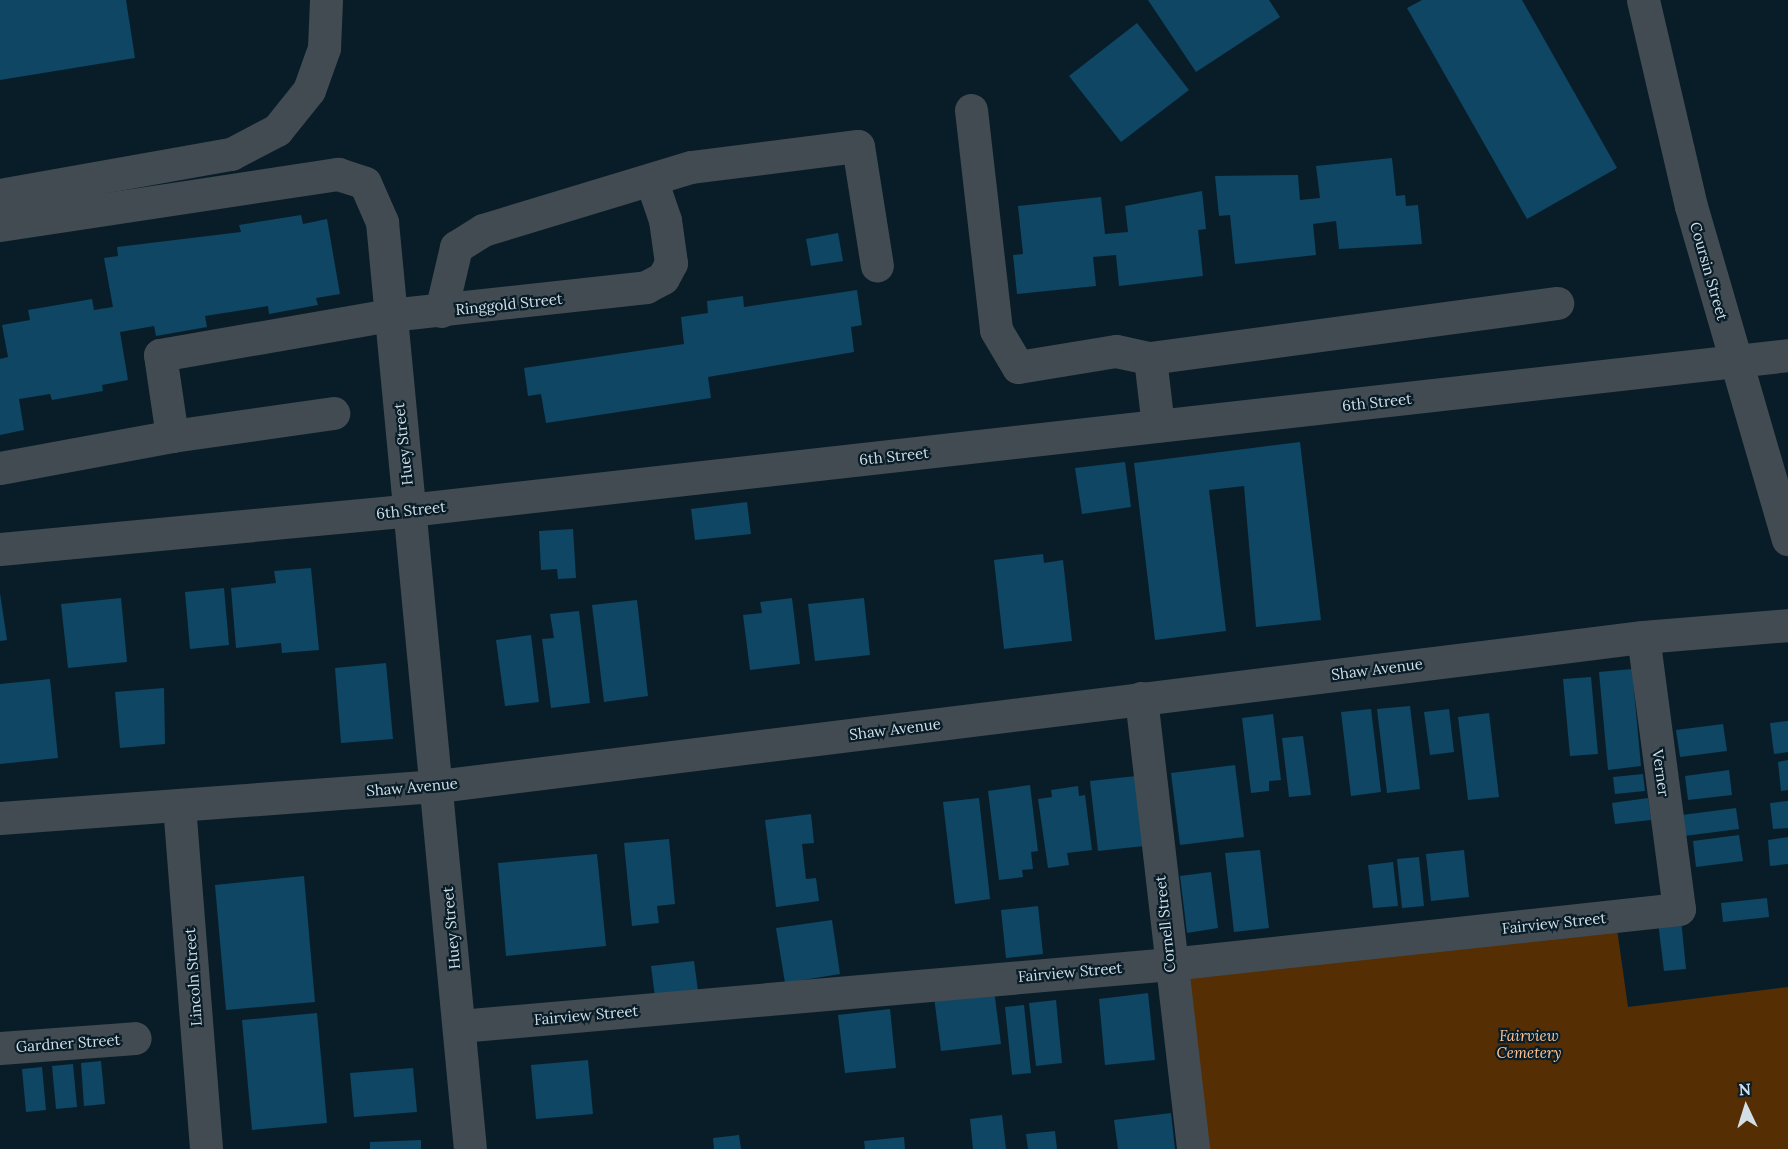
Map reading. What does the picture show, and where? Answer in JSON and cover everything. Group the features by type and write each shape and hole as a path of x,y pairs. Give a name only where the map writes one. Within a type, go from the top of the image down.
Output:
{"street":[{"path":"0,195 231,154 277,130 309,90 324,48 326,0"},
{"name":"Coursin Street","path":"1643,0 1735,362 1788,539"},
{"path":"970,110 996,330 1018,367 1116,351 1150,357 1557,303"},
{"path":"441,310 450,261 466,237 691,167 858,146 877,266"},
{"name":"Huey Street","path":"0,225 338,174 365,183 382,222 438,786 470,1149"},
{"name":"Ringgold Street","path":"172,435 160,355 390,315 628,292 663,278 671,263 665,220 651,178"},
{"name":"6th Street","path":"0,549 409,510 1788,355"},
{"path":"1150,357 1158,426"},
{"path":"0,468 172,435 333,413"},
{"name":"Shaw Avenue","path":"0,818 438,786 1643,637 1788,625"},
{"name":"Verner","path":"1643,637 1679,909"},
{"name":"Cornell Street","path":"1141,698 1192,1149"},
{"name":"Lincoln Street","path":"179,805 206,1149"},
{"name":"Fairview Street","path":"460,1026 1170,964 1679,909"},
{"name":"Gardner Street","path":"0,1048 135,1038"}],"green space":[{"name":"Fairview Cemetery","path":"1617,929 1628,1007 1788,987 1788,1149 1205,1149 1184,975"}],"building":[{"path":"0,0 126,0 135,58 0,80"},
{"path":"1148,0 1269,0 1280,17 1196,72"},
{"path":"1422,0 1522,0 1617,168 1527,219 1407,8"},
{"path":"1137,23 1189,90 1121,142 1069,76"},
{"path":"1392,158 1396,196 1405,195 1406,206 1418,205 1422,244 1339,249 1336,221 1313,224 1316,255 1235,264 1230,215 1219,216 1215,176 1298,175 1300,200 1320,198 1316,166"},
{"path":"1202,191 1206,229 1198,230 1203,276 1119,286 1116,255 1093,257 1096,286 1017,294 1013,255 1023,254 1018,206 1101,197 1105,234 1128,232 1125,206"},
{"path":"301,215 303,224 327,219 340,294 316,298 318,305 269,314 268,306 205,316 207,327 156,336 154,326 120,332 128,380 102,385 103,391 52,400 50,394 19,399 24,430 0,435 0,359 8,357 2,325 30,320 28,310 92,299 94,310 113,307 104,258 118,256 117,247 241,232 239,225"},
{"path":"838,233 843,261 811,266 806,239"},
{"path":"857,290 862,325 851,327 854,352 708,377 711,398 546,423 541,394 528,396 524,368 684,344 681,317 708,313 707,301 743,296 744,307"},
{"path":"1300,442 1321,620 1256,627 1244,486 1209,490 1226,631 1155,640 1134,463"},
{"path":"1125,462 1131,507 1082,514 1075,468"},
{"path":"747,502 751,534 695,540 691,509"},
{"path":"573,529 576,578 558,579 557,569 541,570 539,531"},
{"path":"1043,554 1044,563 1063,560 1072,641 1004,649 994,560"},
{"path":"311,568 319,650 282,653 281,643 236,648 231,588 276,583 274,571"},
{"path":"224,588 229,645 190,649 185,592"},
{"path":"0,593 7,640 0,641"},
{"path":"121,598 127,662 68,668 61,604"},
{"path":"792,598 800,664 750,670 743,615 762,613 760,602"},
{"path":"864,598 870,655 815,661 808,604"},
{"path":"637,600 648,696 604,702 592,605"},
{"path":"579,611 590,703 551,708 542,639 554,638 550,614"},
{"path":"531,635 539,702 505,706 496,640"},
{"path":"386,663 393,739 341,743 335,668"},
{"path":"1632,669 1641,766 1608,770 1599,672"},
{"path":"1591,677 1598,754 1570,756 1563,679"},
{"path":"50,679 58,758 0,764 0,684"},
{"path":"164,688 165,744 120,748 115,692"},
{"path":"1410,706 1420,789 1387,793 1377,709"},
{"path":"1371,709 1381,792 1351,796 1341,712"},
{"path":"1449,709 1454,752 1430,755 1424,712"},
{"path":"1489,713 1499,797 1468,800 1458,717"},
{"path":"1273,714 1281,780 1269,781 1269,791 1251,793 1242,718"},
{"path":"1788,721 1788,752 1774,754 1770,723"},
{"path":"1723,724 1727,751 1680,757 1676,730"},
{"path":"1303,736 1311,795 1289,797 1282,738"},
{"path":"1788,760 1788,790 1781,791 1778,762"},
{"path":"1235,765 1244,837 1180,845 1171,773"},
{"path":"1729,770 1732,795 1688,800 1685,776"},
{"path":"1643,774 1645,791 1615,794 1613,777"},
{"path":"1136,776 1144,846 1098,851 1090,781"},
{"path":"1030,785 1038,851 1031,852 1033,869 1022,870 1023,877 999,880 988,791"},
{"path":"1078,786 1079,796 1085,795 1092,850 1067,853 1069,865 1048,868 1038,799 1052,797 1051,790"},
{"path":"979,798 990,899 955,904 943,802"},
{"path":"1648,798 1651,820 1615,824 1612,803"},
{"path":"1788,801 1788,828 1773,829 1770,803"},
{"path":"1736,808 1739,829 1684,836 1682,815"},
{"path":"811,814 814,843 802,844 806,879 816,878 819,901 776,907 765,820"},
{"path":"1739,835 1743,861 1696,867 1693,841"},
{"path":"1788,837 1788,864 1770,866 1768,840"},
{"path":"669,839 675,904 657,906 659,923 632,926 624,843"},
{"path":"1260,850 1269,928 1234,932 1225,853"},
{"path":"1464,850 1469,897 1431,901 1426,854"},
{"path":"597,854 606,946 506,956 498,863"},
{"path":"1419,857 1424,906 1402,908 1397,859"},
{"path":"1393,862 1398,906 1373,908 1368,865"},
{"path":"1211,872 1218,928 1187,933 1180,876"},
{"path":"304,876 315,1002 226,1010 215,885"},
{"path":"1767,898 1769,917 1723,922 1721,903"},
{"path":"1038,906 1043,954 1006,958 1001,910"},
{"path":"1681,919 1686,969 1664,971 1658,922"},
{"path":"832,920 840,974 785,983 776,928"},
{"path":"694,961 698,991 655,997 651,966"},
{"path":"994,990 1001,1044 941,1051 934,997"},
{"path":"1148,993 1155,1060 1105,1065 1099,999"},
{"path":"1056,1000 1062,1063 1036,1066 1029,1003"},
{"path":"1024,1005 1031,1073 1012,1075 1005,1007"},
{"path":"890,1009 896,1068 845,1073 838,1015"},
{"path":"317,1013 327,1123 252,1130 242,1020"},
{"path":"588,1060 593,1114 536,1119 531,1065"},
{"path":"101,1061 105,1104 84,1106 81,1063"},
{"path":"73,1064 77,1107 56,1109 52,1066"},
{"path":"42,1067 46,1110 26,1112 22,1069"},
{"path":"413,1068 417,1112 354,1117 350,1073"},
{"path":"1171,1113 1175,1149 1118,1149 1114,1120"},
{"path":"1002,1115 1006,1149 973,1149 970,1119"},
{"path":"1055,1131 1057,1149 1028,1149 1026,1134"},
{"path":"739,1135 741,1149 714,1149 713,1138"},
{"path":"904,1137 905,1149 865,1149 864,1141"},
{"path":"421,1140 421,1149 370,1149 370,1142"}]}
